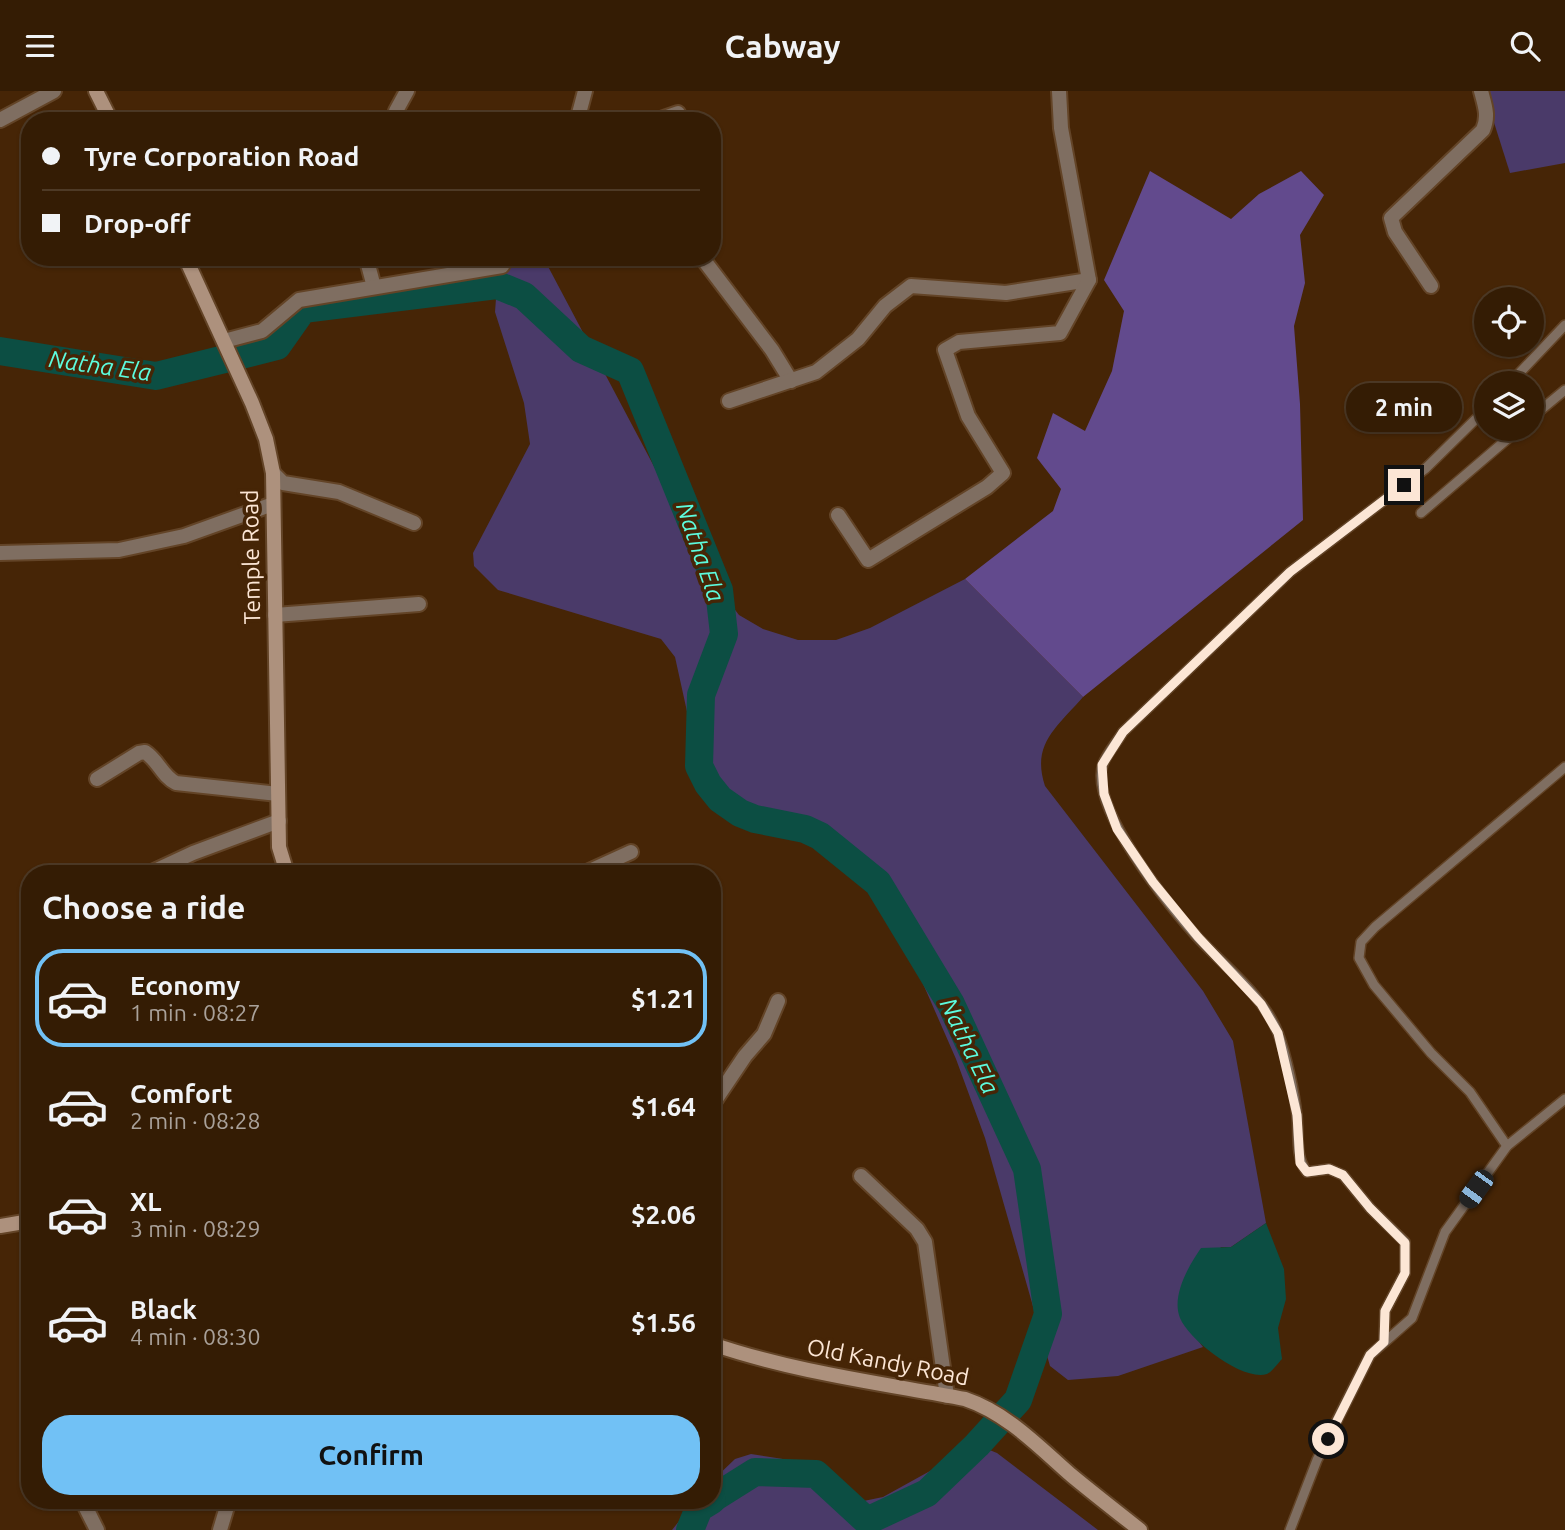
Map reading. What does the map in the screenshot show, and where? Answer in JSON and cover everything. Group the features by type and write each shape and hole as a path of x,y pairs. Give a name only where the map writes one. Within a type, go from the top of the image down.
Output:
{"street":[{"path":"0,120 54,91"},
{"path":"96,91 106,112"},
{"path":"396,111 407,91"},
{"path":"579,112 584,91"},
{"path":"838,515 868,560 987,488 1003,473 968,416 945,350 959,342 1060,333 1089,280 1061,128 1059,91"},
{"path":"1431,286 1395,232 1391,218 1482,130 1487,121 1487,112 1481,91"},
{"name":"Temple Road","path":"189,266 235,371 252,403 266,439 273,473 279,846 285,865"},
{"path":"368,266 374,287"},
{"path":"224,341 262,331 299,300 502,266"},
{"path":"708,266 772,350 791,381"},
{"path":"729,401 816,372 858,339 885,306 911,286 1006,293 1089,280"},
{"path":"273,473 284,483 339,492 414,523"},
{"path":"0,553 119,550 184,536 273,504"},
{"path":"275,615 419,604"},
{"path":"97,779 145,752 151,755 167,778 176,783 278,794"},
{"path":"167,865 279,821"},
{"path":"603,865 631,852"},
{"path":"721,1092 764,1034 778,1001"},
{"path":"861,1176 917,1229 925,1242 947,1396"},
{"path":"0,1226 21,1222"},
{"name":"Old Kandy Road","path":"721,1347 797,1368 984,1405 1140,1530"},
{"path":"86,1509 97,1530"},
{"path":"220,1530 226,1509"}],"lane":[{"path":"1521,371 1565,325"},
{"path":"1544,407 1565,390"},
{"path":"1384,1342 1385,1311 1405,1273 1405,1243 1370,1208 1343,1175 1329,1169 1307,1172 1300,1163 1297,1115 1278,1033 1261,1004 1198,937 1153,882 1117,829 1104,794 1102,765 1123,732 1290,572 1425,469 1474,421"},
{"path":"1421,513 1505,441"},
{"path":"1507,1146 1470,1092 1431,1053 1374,985 1359,958 1361,942 1565,767"},
{"path":"1290,1530 1317,1460 1370,1355 1412,1318 1445,1232 1507,1146 1565,1099"}],"shaded area":[{"path":"1484,91 1565,91 1565,163 1510,173"},
{"path":"1150,171 1231,219 1259,194 1301,171 1324,195 1300,235 1305,283 1294,326 1300,404 1303,520 1083,697 965,579 1053,511 1061,489 1037,458 1053,413 1085,431 1112,371 1124,311 1104,280"},
{"path":"504,266 548,266 719,589 739,615 763,629 798,640 836,640 870,628 965,579 1083,697 1056,727 1044,747 1041,759 1045,786 1203,991 1233,1041 1266,1223 1231,1247 1221,1247 1180,1317 1203,1347 1118,1376 1068,1380 1050,1366 985,1138 956,1059 917,970 860,874 820,836 805,829 755,819 740,813 720,799 699,766 675,657 661,639 498,590 474,566 473,553 530,444 524,403 495,312 497,285"},
{"path":"977,1445 997,1453 1098,1530 672,1530 689,1509 721,1509 721,1472 735,1459 751,1454 783,1459 823,1491 849,1504 883,1497"}],"water":[{"path":"1266,1223 1284,1269 1286,1299 1278,1328 1282,1359 1269,1373 1257,1375 1231,1366 1194,1337 1180,1318 1178,1300 1187,1272 1201,1248 1231,1247"}],"waterway":[{"name":"Natha Ela","path":"0,351 156,376 277,346 303,309 497,285 524,296 581,349 630,371 719,590 724,634 701,695 699,766 720,799 740,813 755,819 805,829 820,836 878,883 951,1004 1027,1169 1048,1314 1018,1400 977,1445 927,1493 867,1521 816,1474 755,1472 721,1493"},
{"name":"Natha Ela","path":"690,1530 699,1509"}],"route":[{"path":"1328,1439 1370,1355 1384,1342 1385,1311 1405,1273 1405,1243 1370,1208 1343,1175 1329,1169 1307,1172 1300,1163 1297,1115 1278,1033 1261,1004 1198,937 1153,882 1117,829 1104,794 1102,765 1123,732 1290,572 1404,485"}]}
